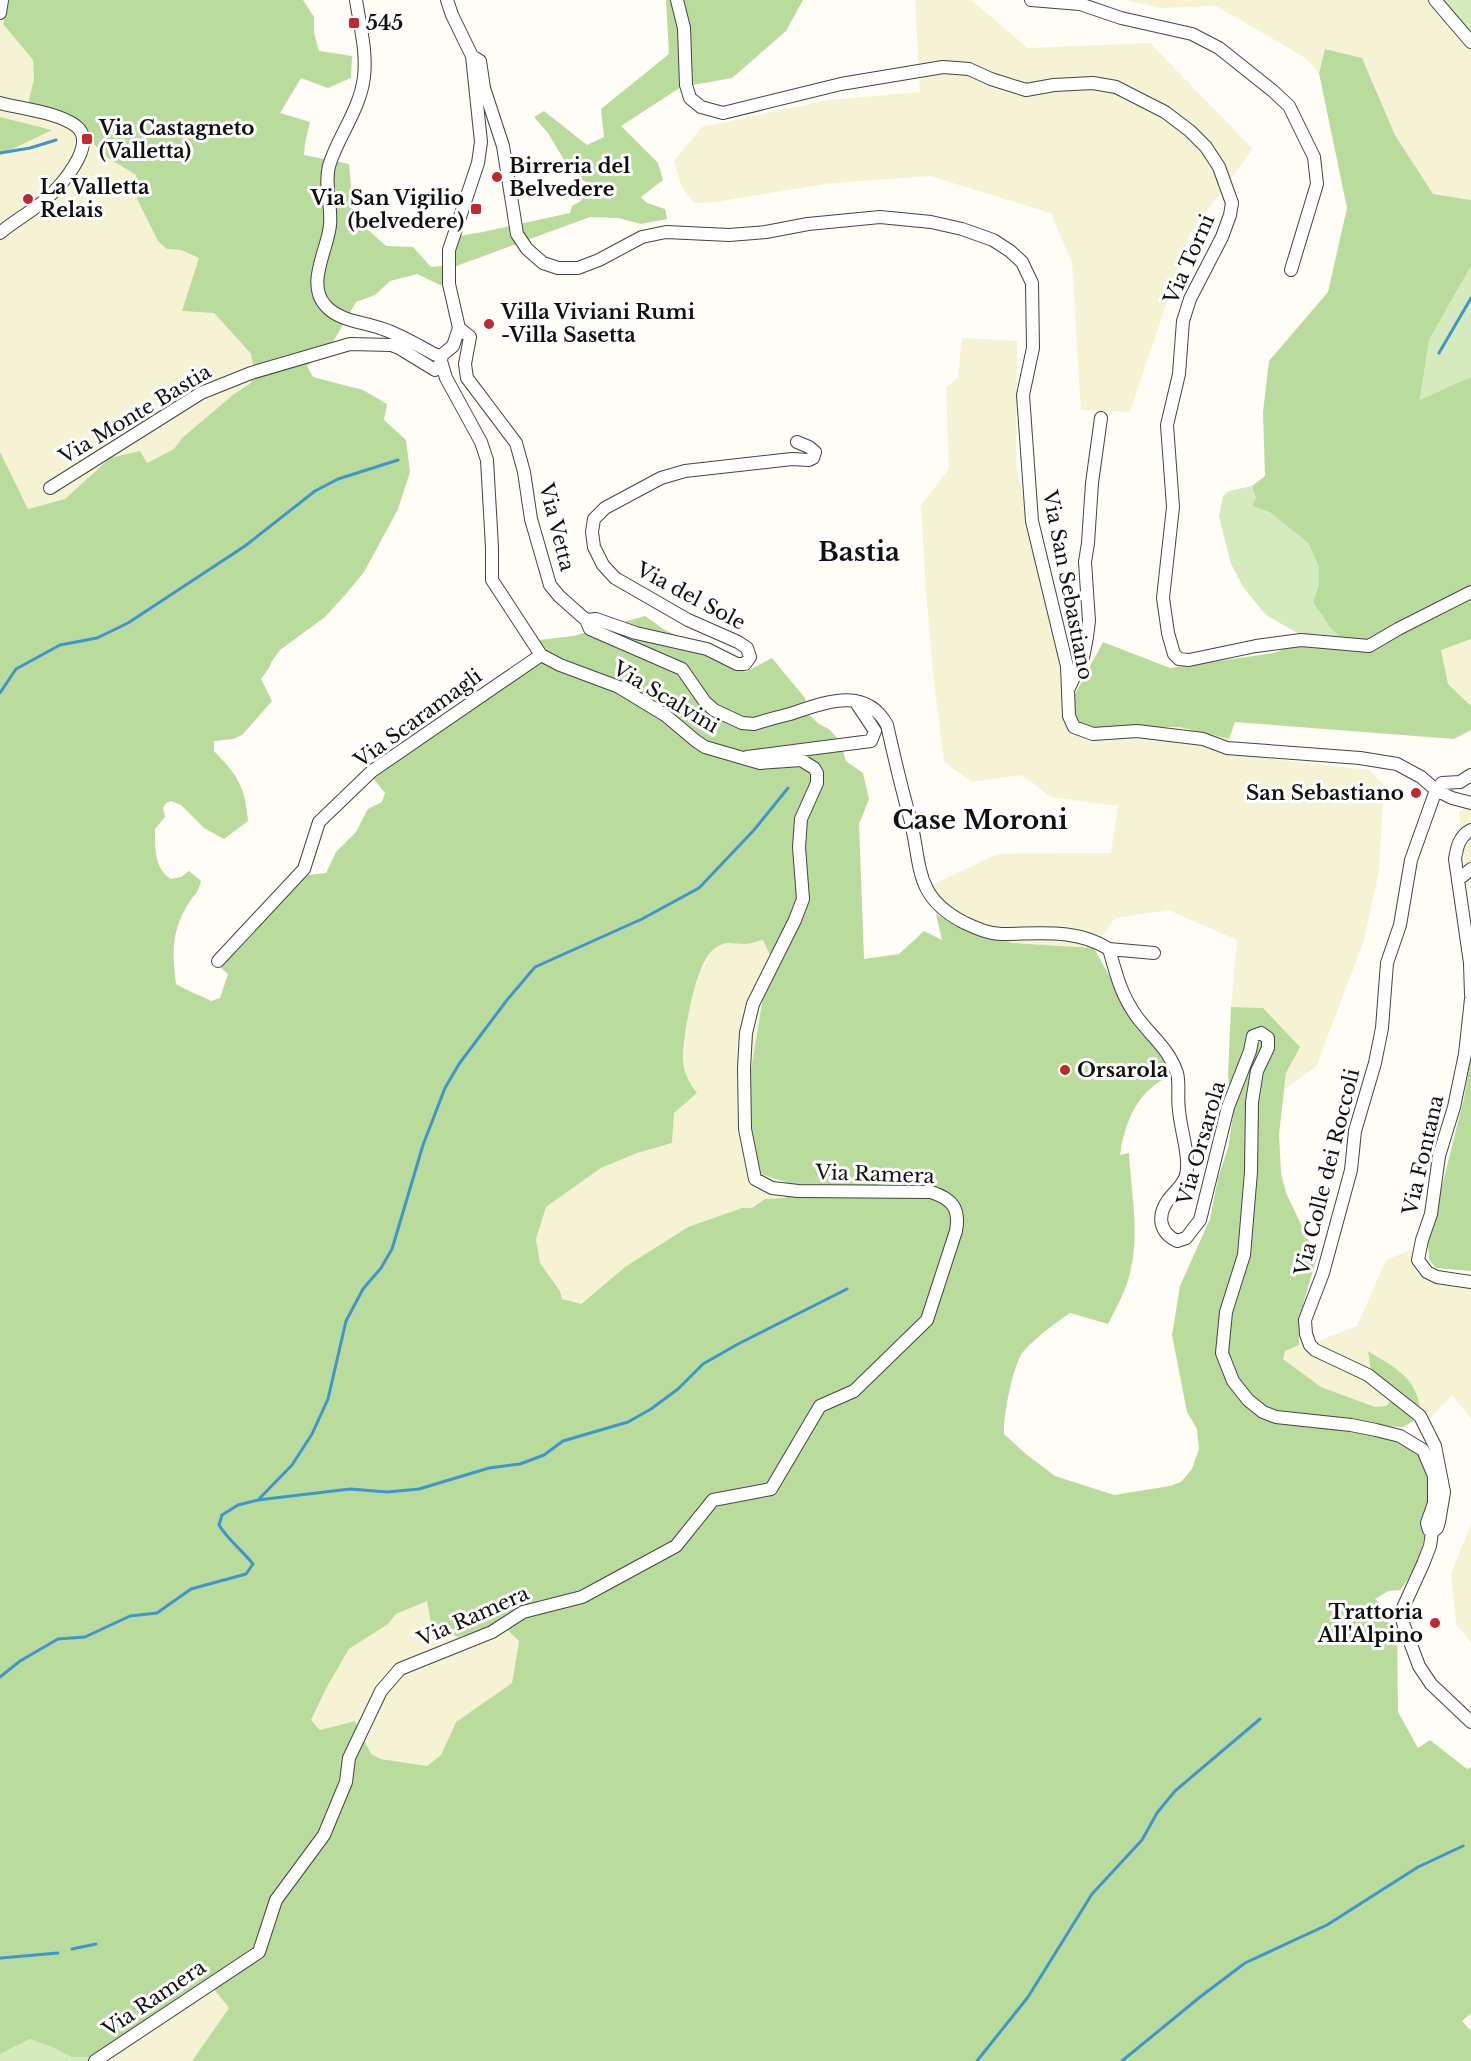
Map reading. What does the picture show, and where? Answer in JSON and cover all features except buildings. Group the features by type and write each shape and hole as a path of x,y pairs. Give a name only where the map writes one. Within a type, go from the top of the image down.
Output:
{"street":[{"path":"0,14 2,0"},
{"path":"356,0 363,35 364,76 362,90 351,120 330,164 326,178 330,226 317,280 318,290 321,300 334,313 384,329 442,358"},
{"name":"Via San Sebastiano","path":"447,0 472,56 480,61 484,88 503,147 517,234 527,249 543,263 558,268 578,268 599,260 642,237 666,232 729,235 879,217 931,222 962,229 993,240 1022,262 1032,283 1033,348 1023,396 1032,521 1067,666 1069,716 1074,727 1093,734 1137,731 1203,739 1227,748 1380,761 1408,769 1426,780 1436,790 1452,798 1471,803"},
{"name":"Via Torni","path":"677,0 684,28 686,85 690,98 701,107 723,113 841,84 943,67 969,69 1009,86 1026,90 1054,85 1093,83 1116,87 1165,112 1206,147 1219,166 1232,203 1222,237 1190,298 1183,321 1179,374 1167,425 1173,507 1163,598 1164,616 1174,654 1179,659 1190,660 1256,646 1301,640 1369,646 1398,628 1471,592"},
{"path":"1031,0 1080,4 1121,18 1192,34 1219,48 1289,106 1314,157 1317,184 1291,270"},
{"path":"1435,0 1471,42"},
{"path":"442,358 453,346 459,328 449,285 449,250 478,163 481,142 472,56"},
{"path":"0,103 62,119 76,127 83,135 84,144 75,162 46,198 0,233"},
{"name":"Via Vetta","path":"459,328 470,337 465,364 467,378 516,443 524,472 531,519 550,585 586,620 590,629 682,669 705,702 714,710 742,723 754,724 842,699 855,701"},
{"name":"Via Monte Bastia","path":"50,488 201,393 233,379 350,344 391,345 435,370 442,358"},
{"path":"442,358 446,378 481,442 487,460 492,580 540,655"},
{"path":"1069,689 1083,658 1089,621 1085,562 1101,418"},
{"name":"Via del Sole","path":"586,620 596,619 636,633 707,649 737,664 745,664 750,657 749,652 738,642 688,620 615,578 603,566 594,547 592,532 594,519 605,508 661,478 685,471 813,458 815,452 797,442"},
{"name":"Via Scalvini","path":"540,655 560,665 620,687 665,715 705,747 743,758 871,741 875,731 855,701"},
{"name":"Via Scaramagli","path":"218,961 304,869 319,822 372,771 540,655"},
{"path":"855,701 870,706 881,714 887,725 910,821 915,855 929,895 947,914 992,934 1051,932 1080,936 1109,949 1154,953"},
{"name":"Via Ramera","path":"95,2061 259,1952 276,1900 324,1834 346,1782 349,1758 381,1691 400,1669 492,1632 523,1612 582,1597 676,1546 713,1500 771,1489 820,1406 854,1391 927,1320 959,1219 954,1205 943,1196 931,1192 798,1191 772,1188 755,1179 745,1128 746,1034 753,1004 795,920 802,899 799,847 801,819 818,779 814,768 801,760 760,763 743,758"},
{"path":"1436,790 1442,783 1460,782 1471,774"},
{"name":"Via Colle dei Roccoli","path":"1436,790 1411,860 1400,925 1388,963 1382,1028 1375,1063 1355,1131 1351,1170 1323,1273 1305,1320 1306,1334 1310,1345 1315,1350 1368,1375 1415,1411 1435,1446 1444,1492 1439,1522 1432,1532 1424,1564 1402,1610 1403,1623 1419,1666 1431,1684 1471,1722"},
{"name":"Via Fontana","path":"1471,830 1462,837 1457,847 1455,862 1470,963 1471,997 1465,1054 1454,1107 1439,1156 1431,1214 1418,1260 1427,1272 1437,1277 1471,1282"},
{"path":"1458,880 1471,869"},
{"name":"Via Orsarola","path":"1109,949 1121,993 1138,1018 1158,1038 1177,1074 1178,1109 1186,1154 1186,1175 1179,1189 1168,1200 1162,1212 1161,1222 1163,1231 1177,1242 1186,1238 1200,1220 1228,1107 1250,1051 1253,1036 1262,1034 1268,1038 1268,1048 1257,1071 1252,1102 1251,1172 1244,1255 1226,1312 1222,1353 1233,1381 1248,1400 1263,1412 1276,1417 1351,1425 1384,1432 1400,1436 1424,1450 1434,1476 1434,1503 1427,1523 1432,1532"}],"shaded area":[{"path":"0,0 9,0 3,24 33,60 34,79 28,104 85,135 105,156 136,175 137,199 167,249 181,250 200,257 192,282 214,313 251,355 253,365 251,383 234,394 182,438 174,449 147,463 110,458 65,499 28,509 0,452 0,155 51,130 0,117"},
{"path":"915,0 971,0 1028,48 1150,43 1253,149 1190,233 1130,412 1081,410 1072,263 1051,213 930,176 832,183 715,202 694,203 682,187 674,161 702,127 829,100 920,92"},
{"path":"1126,0 1471,0 1471,200 1433,194 1395,135 1362,58 1325,49 1319,73 1304,57 1216,6 1161,8"},
{"path":"962,338 1017,341 1016,465 1062,664 1065,691 1092,727 1179,727 1229,739 1245,756 1369,770 1384,785 1379,871 1364,940 1316,1067 1285,1089 1286,1073 1263,1008 1231,1007 1237,940 1168,910 1115,918 1094,948 1012,943 948,921 936,914 922,890 997,854 1111,853 1118,806 1050,797 1020,775 972,782 944,762 934,682 921,505 949,469 946,387 958,378"},
{"path":"1471,639 1471,706 1448,684 1441,649"},
{"path":"1471,805 1471,881 1467,885 1459,812"},
{"path":"763,940 770,955 747,1094 786,1182 785,1198 765,1200 753,1208 742,1208 688,1227 625,1267 580,1304 562,1299 560,1291 540,1263 536,1239 546,1207 601,1168 637,1153 672,1143 674,1113 688,1081 683,1060 689,1006 699,975 711,951 725,942 747,944"},
{"path":"1413,1249 1411,1260 1417,1273 1431,1281 1471,1286 1471,1419 1452,1395 1429,1419 1421,1417 1393,1398 1386,1406 1375,1407 1321,1387 1283,1359 1285,1351 1299,1345 1298,1331 1316,1342 1357,1326 1386,1260"},
{"path":"1471,1524 1471,1643 1456,1624 1451,1574"},
{"path":"427,1601 433,1628 500,1623 519,1640 512,1683 456,1722 441,1755 427,1766 381,1759 371,1754 355,1721 320,1730 311,1720 349,1649 388,1624 396,1614"},
{"path":"214,1988 229,2008 192,2061 104,2061"}],"green space":[{"path":"9,0 303,0 314,17 314,33 319,51 352,56 351,78 328,88 301,78 280,113 310,122 304,155 349,164 353,208 367,229 386,246 413,247 431,267 442,266 446,238 570,213 572,206 581,201 586,182 573,175 548,133 534,117 544,111 587,145 604,137 601,109 669,54 666,0 803,0 786,31 732,78 681,87 621,126 658,163 663,180 641,197 647,203 665,209 667,219 641,224 618,218 590,217 451,268 453,291 417,274 390,281 375,295 356,302 330,347 307,366 313,377 363,390 387,404 384,420 406,440 410,472 398,509 364,572 325,617 280,650 261,679 272,701 242,735 233,739 214,741 214,751 239,782 245,799 248,821 224,839 204,828 181,805 171,801 163,808 165,817 155,829 158,864 161,870 171,879 181,877 189,871 201,881 176,932 174,962 176,984 211,1001 220,998 228,974 220,967 237,935 258,912 308,875 326,873 336,852 356,832 368,809 382,802 385,793 373,778 380,770 525,667 534,668 543,661 531,641 573,636 645,616 665,630 734,662 745,672 772,658 805,698 809,715 829,729 840,741 846,761 863,773 869,799 859,824 864,959 899,954 924,931 942,940 936,914 948,921 1012,943 1094,948 1119,994 1175,1066 1173,1075 1151,1088 1135,1107 1122,1142 1120,1155 1129,1153 1135,1228 1133,1258 1121,1299 1108,1324 1070,1313 1028,1346 1019,1358 1016,1367 1005,1416 1004,1434 1055,1476 1114,1495 1170,1486 1181,1482 1192,1469 1199,1449 1197,1429 1187,1412 1172,1335 1180,1286 1210,1219 1218,1178 1228,1148 1233,1116 1228,1077 1231,1007 1263,1008 1300,1047 1286,1073 1279,1134 1281,1173 1286,1193 1317,1258 1302,1312 1299,1345 1285,1351 1283,1359 1321,1387 1375,1407 1386,1406 1393,1398 1371,1371 1368,1351 1405,1376 1416,1393 1419,1404 1421,1417 1403,1427 1381,1426 1413,1444 1419,1451 1425,1466 1429,1503 1423,1542 1417,1561 1400,1590 1388,1591 1375,1599 1383,1606 1397,1629 1398,1712 1418,1748 1430,1740 1467,1769 1471,1767 1471,2013 1462,2021 1471,2031 1471,2061 192,2061 229,2008 214,1989 109,2057 71,2057 30,2039 0,2054 0,452 28,509 65,499 110,458 140,451 147,463 174,449 182,438 234,394 251,383 253,365 251,354 214,313 182,311 199,258 181,250 167,249 158,241 137,199 136,175 105,156 85,135 28,104 34,79 33,60 3,24","holes":["763,940 770,955 747,1094 757,1173 786,1182 785,1198 765,1199 752,1208 742,1208 688,1227 625,1267 581,1304 562,1299 560,1291 540,1263 536,1239 546,1207 601,1168 637,1153 672,1143 674,1113 697,1093 687,1078 683,1059 691,1001 701,969 707,957 722,944 747,944","427,1601 432,1628 459,1637 500,1623 519,1641 512,1683 456,1722 441,1755 427,1766 381,1759 371,1754 355,1721 320,1730 311,1720 349,1649 388,1624 396,1614"]},
{"path":"1444,0 1471,0 1471,34"},
{"path":"1325,49 1362,58 1395,135 1433,194 1471,200 1471,266 1429,340 1420,400 1471,377 1471,639 1441,650 1448,684 1471,706 1471,730 1454,739 1235,722 1229,739 1179,727 1092,727 1080,722 1075,712 1074,696 1103,642 1170,668 1274,653 1299,643 1344,641 1330,627 1313,602 1319,584 1319,567 1308,543 1270,512 1252,506 1256,498 1252,486 1265,476 1263,412 1269,361 1328,292 1347,208 1319,73"},
{"path":"0,117 52,130 0,155"},
{"path":"1471,266 1471,377 1420,401 1429,340"},
{"path":"1252,486 1256,498 1252,506 1270,511 1308,543 1319,567 1319,584 1313,602 1344,642 1306,638 1266,615 1243,587 1231,564 1219,517 1223,496 1229,491"},
{"path":"1471,1056 1471,1271 1436,1268 1429,1260 1428,1242 1464,1098"},
{"path":"30,2039 71,2057 109,2057 104,2061 0,2061 0,2054"}],"waterway":[{"path":"0,153 30,148 56,140"},
{"path":"1439,353 1471,298"},
{"path":"0,693 16,669 60,645 97,638 128,623 245,546 315,491 338,479 398,460"},
{"path":"259,1499 292,1465 312,1434 328,1399 346,1321 363,1289 381,1268 392,1249 423,1145 445,1088 459,1064 535,967 642,919 699,888 754,830 788,788"},
{"path":"0,1677 20,1661 58,1639 85,1637 130,1616 157,1613 191,1589 246,1574 253,1564 219,1525 222,1515 238,1505 258,1500 350,1489 387,1492 419,1489 489,1468 520,1464 544,1455 563,1441 628,1422 651,1409 678,1389 703,1364 847,1289"},
{"path":"977,2061 1028,1997 1092,1894 1142,1840 1157,1813 1175,1791 1260,1719"},
{"path":"1122,2061 1245,1963 1327,1925 1418,1867 1463,1846"},
{"path":"72,1949 96,1944"},
{"path":"1,1958 58,1953"}],"place":[{"name":"545","path":"354,23"},
{"name":"Via Castagneto (Valletta)","path":"87,139"},
{"name":"Birreria del Belvedere","path":"497,177"},
{"name":"La Valletta Relais","path":"28,199"},
{"name":"Via San Vigilio (belvedere)","path":"476,209"},
{"name":"Villa Viviani Rumi -Villa Sasetta","path":"489,324"},
{"name":"San Sebastiano","path":"1416,793"},
{"name":"Orsarola","path":"1065,1070"},
{"name":"Trattoria All'Alpino","path":"1435,1623"}],"district":[{"name":"Bastia","path":"859,552"},
{"name":"Case Moroni","path":"980,820"}]}
